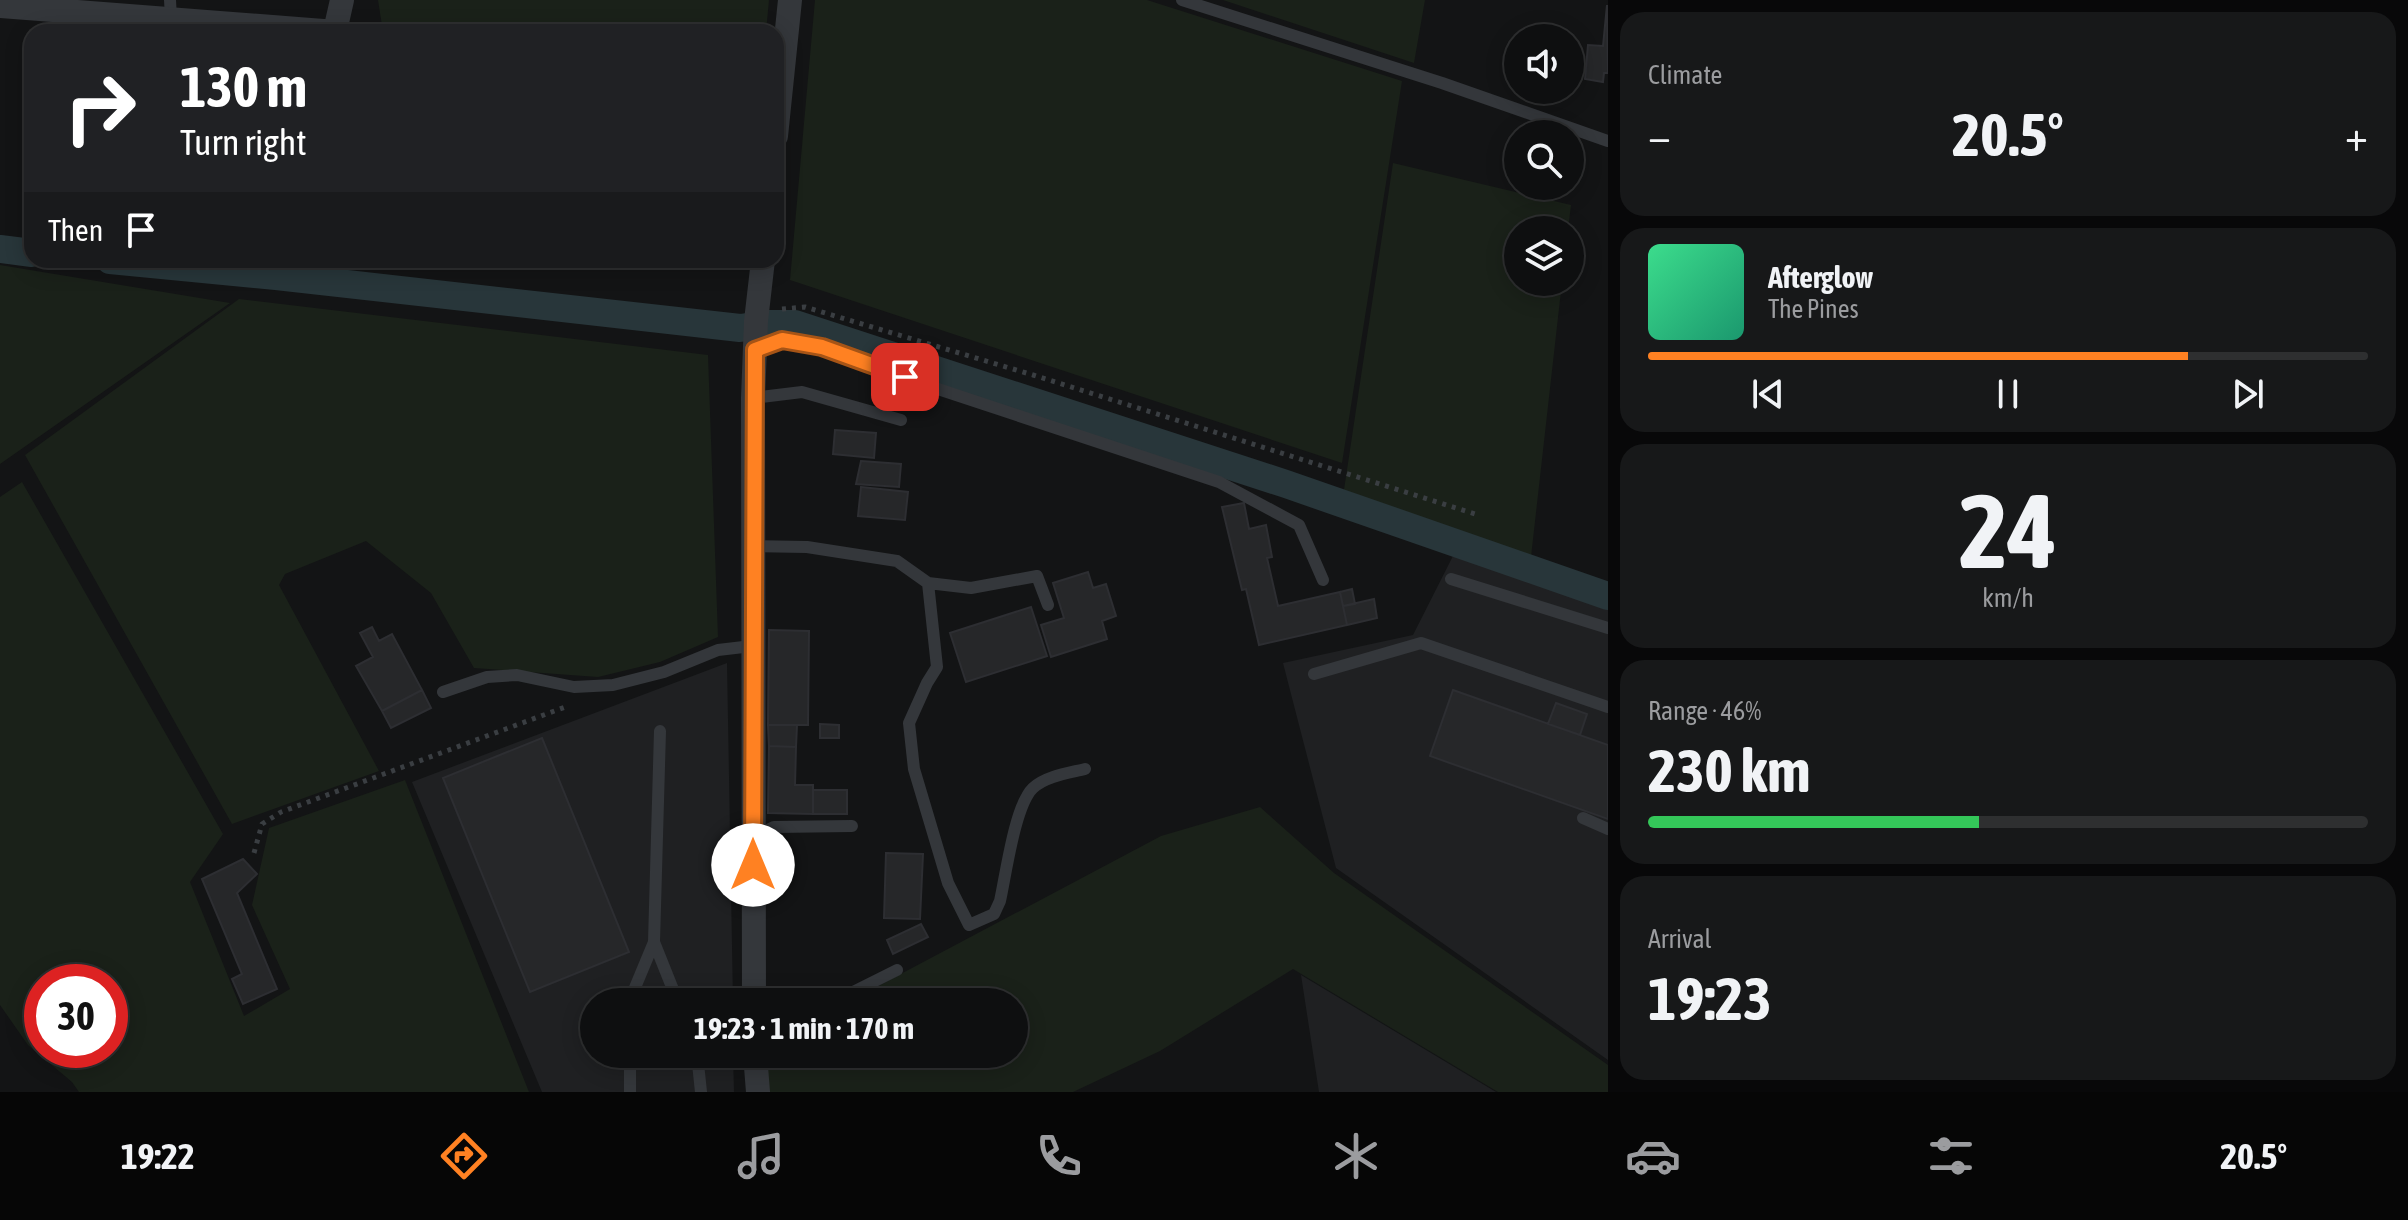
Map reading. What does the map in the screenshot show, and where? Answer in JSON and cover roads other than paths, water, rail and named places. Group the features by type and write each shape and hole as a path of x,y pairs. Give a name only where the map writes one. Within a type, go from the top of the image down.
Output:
{"street":[{"path":"338,24 342,0"},
{"path":"784,40 790,0"},
{"path":"0,6 65,21 171,9 279,24"},
{"path":"754,988 753,398 762,268"},
{"path":"756,1068 758,1092"}],"lane":[{"path":"1182,0 1442,83 1608,141"},
{"path":"755,350 782,340 822,347 932,387 1219,482 1299,525 1323,580"},
{"path":"753,398 802,392 901,420"},
{"path":"753,546 807,547 897,561 928,583 971,588 1037,576 1048,605"},
{"path":"1451,579 1608,628"},
{"path":"928,583 937,667 909,723 914,769 948,883 969,925 994,914 1000,901 1022,804 1034,787 1053,777 1085,769"},
{"path":"1314,674 1421,643 1608,707"},
{"path":"443,692 487,677 517,675 574,687 613,685 664,672 718,650 752,646"},
{"path":"635,988 654,942 660,731"},
{"path":"1583,818 1608,829"},
{"path":"753,837 774,827 852,826"},
{"path":"654,942 672,988"},
{"path":"861,988 897,970"},
{"path":"630,1068 630,1092"},
{"path":"698,1068 701,1092"}],"waterway":[{"path":"0,249 24,252"},
{"path":"193,268 740,328 795,324 1286,484 1608,596"}]}
